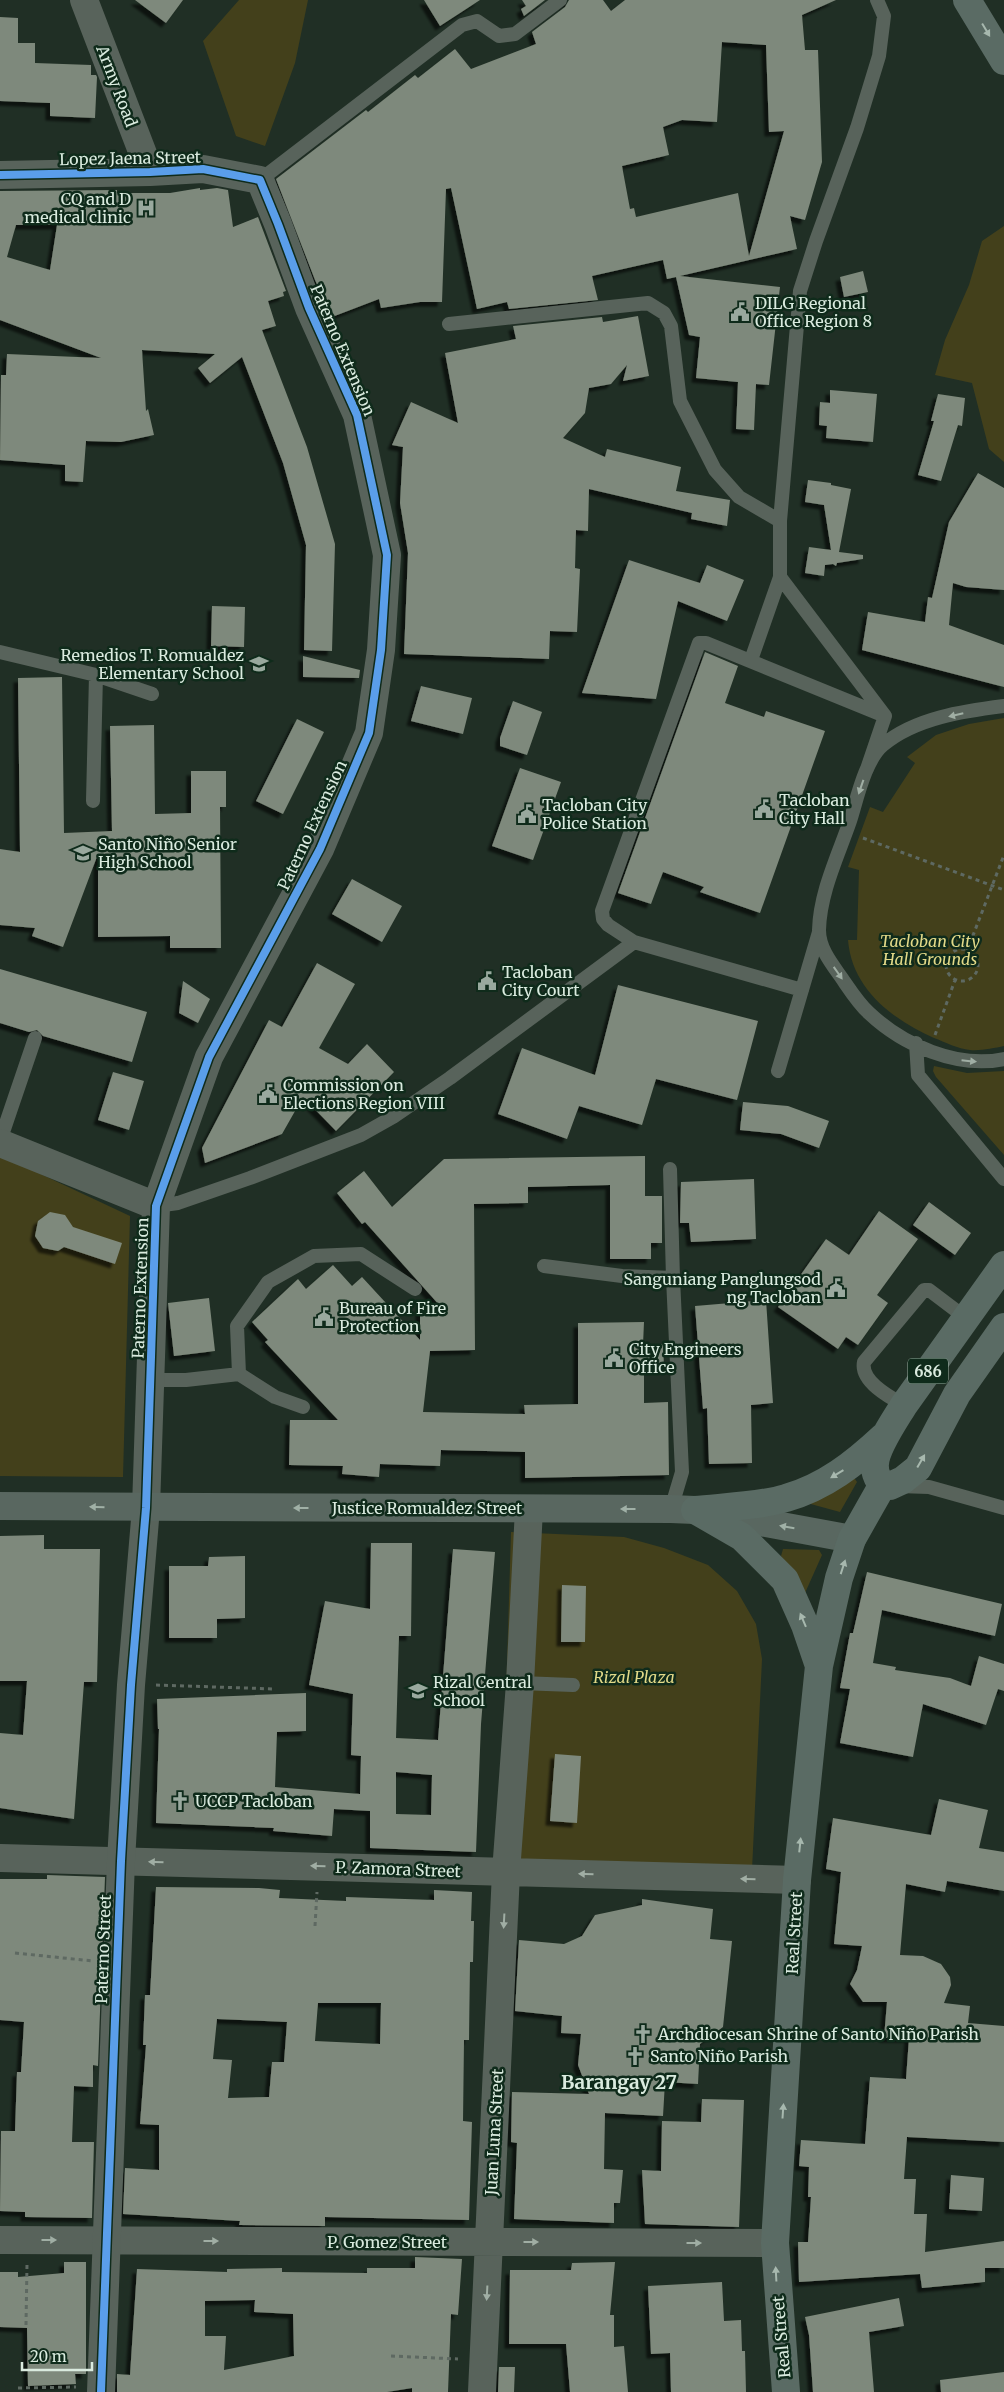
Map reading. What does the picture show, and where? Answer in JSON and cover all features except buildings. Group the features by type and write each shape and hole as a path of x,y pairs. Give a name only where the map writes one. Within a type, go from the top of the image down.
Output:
{"main road":[{"path":"967,0 1004,61"},
{"name":"686","path":"1000,1333 957,1394 918,1468 903,1480 890,1486 882,1486 876,1476 875,1463 888,1433 904,1405 1004,1264"},
{"path":"966,1318 1000,1333"},
{"path":"683,1510 786,1499 812,1488 853,1465 888,1433"},
{"name":"Real Street","path":"786,2392 775,2243 797,1880 819,1666 839,1578 852,1539 882,1486"},
{"name":"Justice Romualdez Street","path":"0,1506 683,1510 852,1539"},
{"path":"683,1510 742,1537 785,1580 805,1625 819,1666"}],"street":[{"name":"Army Road","path":"84,0 150,172"},
{"name":"Lopez Jaena Street","path":"0,175 202,169 260,180"},
{"name":"Paterno Extension","path":"146,1508 156,1206 209,1058 320,848 368,733 381,650 387,555 357,415 309,308 260,180"},
{"path":"0,1142 156,1206"},
{"name":"Paterno Street","path":"101,2390 121,1861 131,1685 146,1508"},
{"name":"Juan Luna Street","path":"482,2392 506,1872 520,1683 529,1509"},
{"name":"P. Zamora Street","path":"0,1858 797,1880"},
{"name":"P. Gomez Street","path":"0,2240 775,2243"}],"lane":[{"path":"260,180 462,25 477,22 500,36 515,34 560,0"},
{"path":"751,660 780,577 780,521 800,292 816,241 857,128 879,56 884,16 877,0"},
{"path":"449,324 648,303 664,314 671,326 680,400 716,470 739,497 780,521"},
{"path":"780,577 885,716"},
{"path":"802,990 634,942 608,925 603,919 602,911 700,644 706,643 751,660 885,716"},
{"path":"0,652 96,675 152,694"},
{"path":"93,801 96,675"},
{"path":"867,769 881,747 910,727 984,708 1004,706"},
{"path":"778,1071 819,931 824,897 885,716"},
{"path":"819,931 824,952 856,998 880,1022 916,1044 958,1060 985,1063 1004,1059"},
{"path":"156,1206 178,1203 361,1135 393,1117 450,1078 634,942"},
{"path":"0,1142 35,1038"},
{"path":"916,1044 918,1075 1004,1179"},
{"path":"670,1169 683,1510"},
{"path":"238,1374 237,1326 268,1282 314,1256 362,1254 415,1289"},
{"path":"544,1266 622,1276 673,1278"},
{"path":"904,1405 886,1396 864,1374 862,1368 864,1362 924,1290 929,1290 966,1318"},
{"path":"151,1380 186,1380 238,1374 275,1397 303,1408"},
{"path":"882,1486 929,1487 1004,1508"},
{"path":"520,1683 573,1686"}],"path":[{"path":"846,832 1004,890"},
{"path":"967,950 1004,855"},
{"path":"957,950 967,950 977,961 977,971 970,979 955,980 948,972 947,962 957,950"},
{"path":"929,1050 955,980"},
{"path":"131,1685 275,1689"},
{"path":"315,1926 318,1866"},
{"path":"15,1953 65,1960 116,1962"},
{"path":"26,2325 28,2240"},
{"path":"391,2356 484,2360"},
{"path":"18,2388 101,2390"}],"green space":[{"path":"239,0 308,0 295,63 265,146 236,136 203,41"},
{"path":"1004,226 1004,462 989,449 972,383 935,375 945,340 969,285 982,241"},
{"name":"Tacloban City Hall Grounds","path":"1004,718 1004,1046 983,1050 970,1050 956,1047 934,1038 903,1022 889,1012 866,988 851,958 848,940 857,940 859,870 848,867 870,807 883,812 915,763 907,757 936,735 969,724"},
{"path":"934,1066 967,1073 1004,1071 1004,1155 936,1077 933,1071"},
{"path":"0,1155 130,1216 123,1477 0,1476"},
{"path":"853,1476 857,1482 840,1512 807,1503"},
{"name":"Rizal Plaza","path":"511,1532 624,1537 664,1548 708,1565 737,1591 756,1624 762,1659 752,1870 501,1861"},
{"path":"783,1549 819,1550 822,1555 805,1593 781,1556"}],"cycle path":[{"path":"0,175 203,169 260,180 309,308 357,415 387,555 381,650 369,733 320,849 209,1057 156,1206 146,1508 131,1685 121,1861 101,2392"}],"place":[{"name":"CQ and D medical clinic","path":"146,208"},
{"name":"DILG Regional Office Region 8","path":"740,312"},
{"name":"Remedios T. Romualdez Elementary School","path":"259,664"},
{"name":"Tacloban City Hall","path":"764,809"},
{"name":"Tacloban City Police Station","path":"527,814"},
{"name":"Santo Niño Senior High School","path":"83,853"},
{"name":"Tacloban City Court","path":"487,981"},
{"name":"Commission on Elections Region VIII","path":"268,1094"},
{"name":"Sanguniang Panglungsod ng Tacloban","path":"836,1288"},
{"name":"Bureau of Fire Protection","path":"324,1317"},
{"name":"City Engineers Office","path":"614,1358"},
{"name":"Rizal Central School","path":"418,1691"},
{"name":"UCCP Tacloban","path":"180,1801"},
{"name":"Archdiocesan Shrine of Santo Niño Parish","path":"643,2034"},
{"name":"Santo Niño Parish","path":"635,2056"}],"district":[{"name":"Barangay 27","path":"619,2082"}]}
